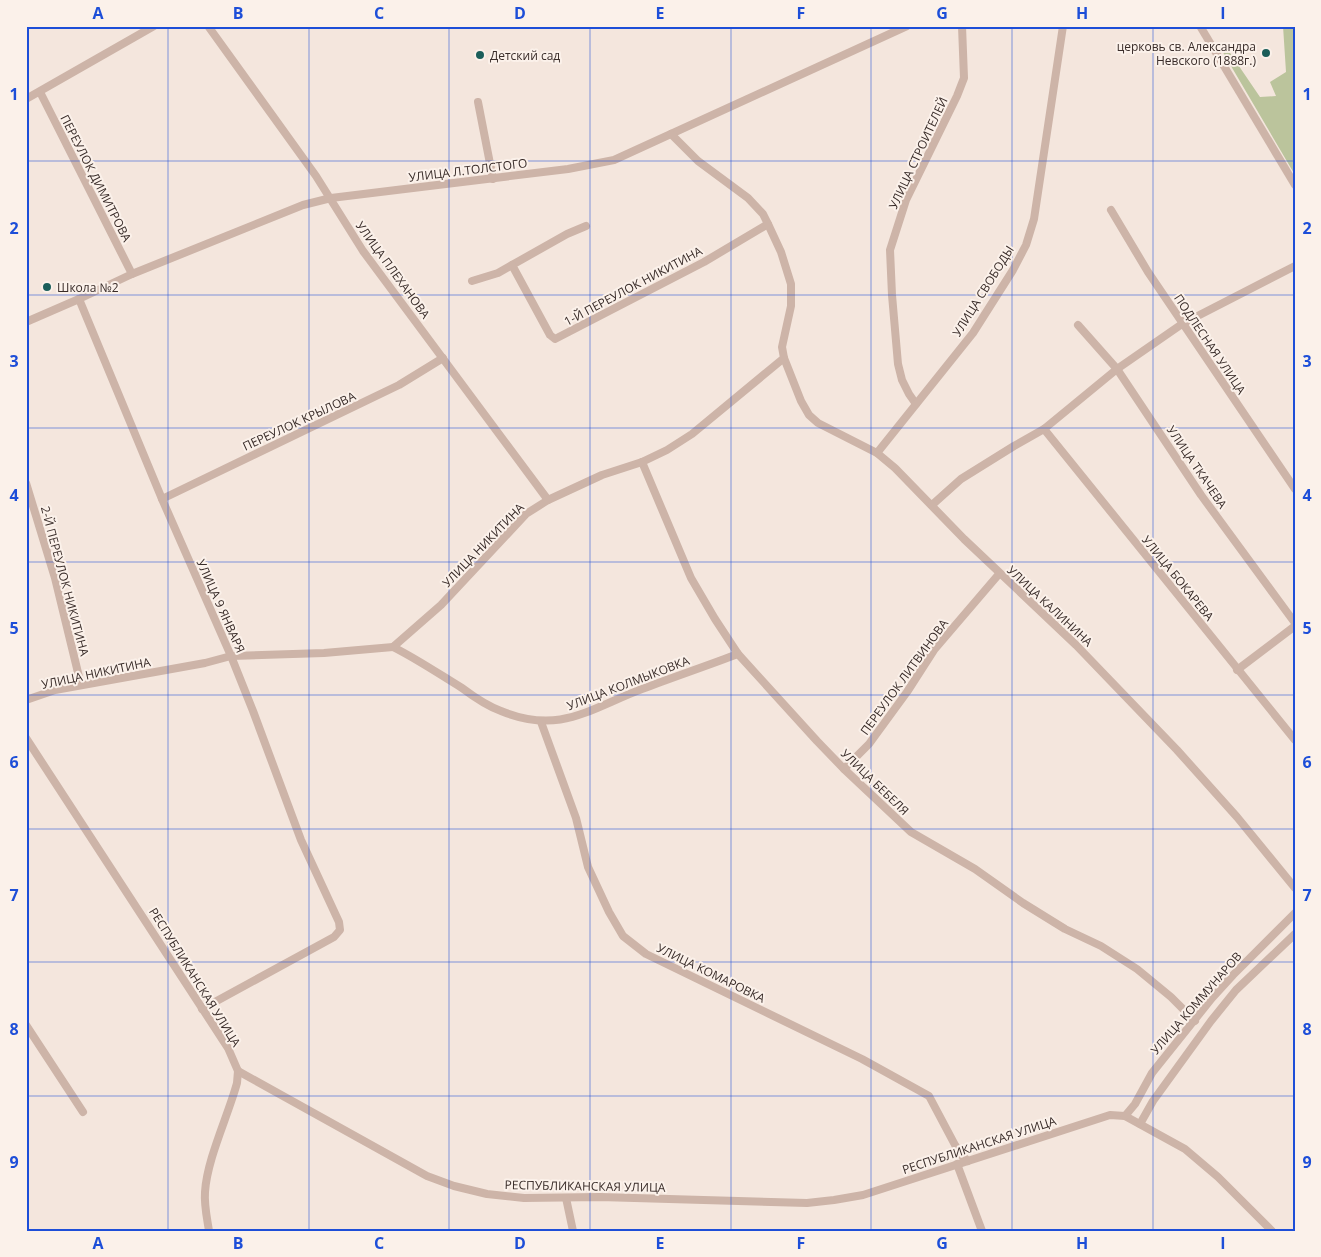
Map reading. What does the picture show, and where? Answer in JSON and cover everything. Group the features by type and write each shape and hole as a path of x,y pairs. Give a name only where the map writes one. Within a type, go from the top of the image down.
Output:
{"street":[{"path":"26,99 154,26"},
{"name":"УЛИЦА ПЛЕХАНОВА","path":"208,26 331,198 363,251 548,500"},
{"name":"УЛИЦА Л.ТОЛСТОГО","path":"26,322 132,274 303,205 331,198 568,169 614,160 907,26"},
{"name":"УЛИЦА СТРОИТЕЛЕЙ","path":"916,404 902,380 898,364 890,250 906,200 964,78 962,26"},
{"name":"УЛИЦА СВОБОДЫ","path":"877,453 973,333 1013,270 1026,245 1034,219 1063,26"},
{"path":"1200,26 1295,185"},
{"name":"ПЕРЕУЛОК ДИМИТРОВА","path":"40,92 132,274"},
{"path":"478,102 493,179"},
{"path":"671,134 698,161 748,198 768,224 791,284 791,306 782,347 784,358"},
{"name":"ПОДЛЕСНАЯ УЛИЦА","path":"1111,210 1182,324 1295,489"},
{"name":"1-Й ПЕРЕУЛОК НИКИТИНА","path":"512,265 550,335 555,339 704,262 768,224"},
{"path":"472,281 512,265 567,234 586,226"},
{"path":"932,505 962,479 1044,429 1118,368 1182,324 1295,266"},
{"name":"УЛИЦА 9 ЯНВАРЯ","path":"79,299 162,499 231,656 301,840 339,922 340,930 334,937 202,1009"},
{"name":"УЛИЦА ТКАЧЕВА","path":"1078,325 1118,368 1201,495 1295,624"},
{"name":"ПЕРЕУЛОК КРЫЛОВА","path":"162,499 399,385 443,358"},
{"name":"УЛИЦА КАЛИНИНА","path":"784,358 801,401 809,415 818,423 877,453 896,468 964,539 1076,645 1177,750 1237,817 1295,888"},
{"name":"УЛИЦА НИКИТИНА","path":"26,700 54,690 231,656 324,653 393,647 441,605 526,514 548,500 602,474 642,462 667,450 692,434 784,358"},
{"name":"УЛИЦА БОКАРЕВА","path":"1044,429 1295,740"},
{"name":"УЛИЦА БЕБЕЛЯ","path":"642,462 691,578 738,654 844,769 911,832 975,869 1023,903 1065,929 1101,946 1137,969 1196,1021"},
{"name":"2-Й ПЕРЕУЛОК НИКИТИНА","path":"26,483 55,578 81,685"},
{"name":"ПЕРЕУЛОК ЛИТВИНОВА","path":"844,769 869,744 907,692 934,650 1000,574"},
{"path":"1237,670 1295,624"},
{"name":"УЛИЦА КОЛМЫКОВКА","path":"393,647 412,656 483,702 522,718 541,722 559,721 582,715 640,690 738,654"},
{"name":"УЛИЦА КОМАРОВКА","path":"541,722 576,818 588,867 609,912 623,936 646,954 862,1059 929,1096 955,1145 961,1155 968,1161"},
{"name":"РЕСПУБЛИКАНСКАЯ УЛИЦА","path":"26,738 228,1048 238,1071 436,1180 487,1194 524,1198 600,1197 807,1203 863,1195 1110,1115 1125,1116"},
{"name":"УЛИЦА КОММУНАРОВ","path":"1125,1116 1135,1104 1152,1073 1233,975 1295,913"},
{"name":"УЛИЦА КОММУНАРОВ","path":"1140,1124 1153,1101 1236,990 1295,934"},
{"path":"26,1025 82,1112"},
{"path":"209,1231 205,1191 211,1164 237,1083 238,1071"},
{"path":"1125,1116 1185,1149 1218,1177 1272,1231"},
{"path":"957,1164 982,1231"},
{"path":"566,1198 573,1231"}],"green space":[{"path":"1283,26 1295,26 1295,175 1221,49 1228,50 1260,97 1276,96 1270,82 1286,72"}],"place":[{"name":"церковь св. Александра Невского (1888г.)","path":"1266,53"},
{"name":"Детский сад","path":"480,55"},
{"name":"Школа №2","path":"47,287"}]}
